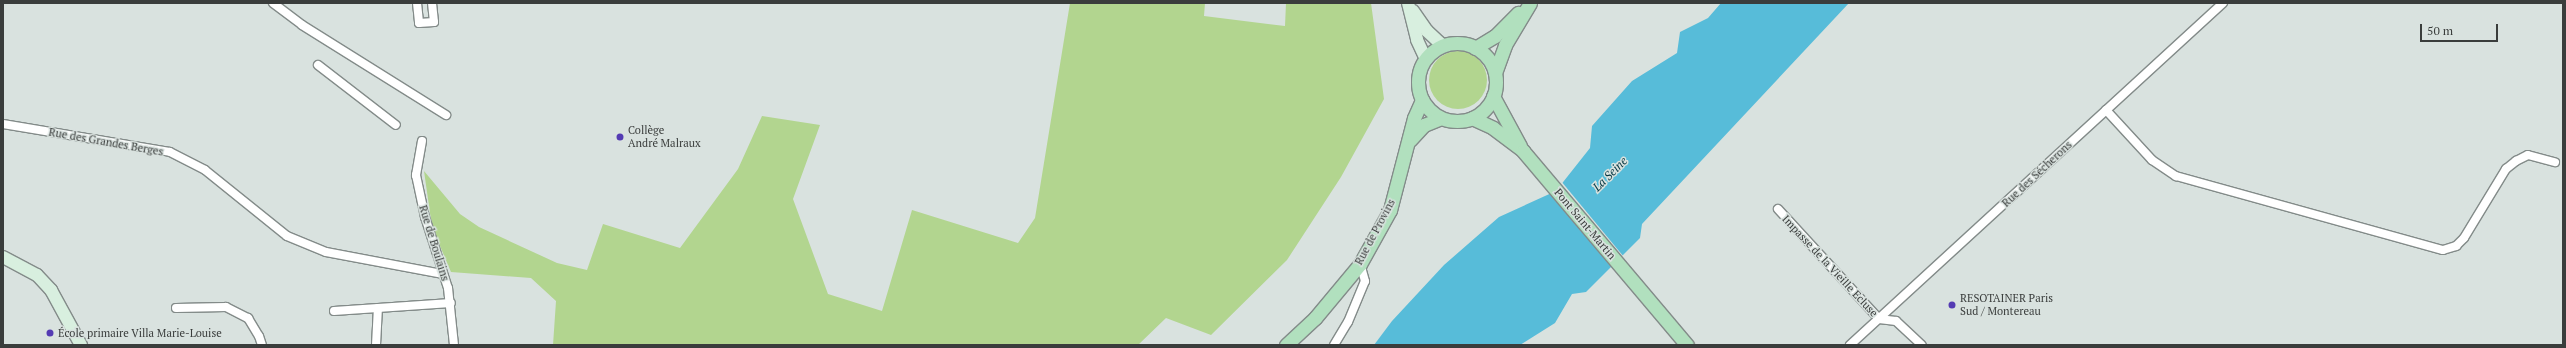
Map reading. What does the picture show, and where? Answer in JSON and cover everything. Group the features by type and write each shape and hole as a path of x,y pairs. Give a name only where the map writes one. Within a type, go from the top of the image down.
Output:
{"main road":[{"path":"1475,48 1495,36 1529,3"},
{"path":"1495,73 1491,63 1475,48 1454,43 1443,46 1426,59 1418,79 1422,100 1430,111 1441,118 1462,121 1472,118 1485,109 1493,96 1495,73 1505,44 1529,3"},
{"path":"1493,96 1523,151"},
{"name":"Rue de Provins","path":"1286,345 1315,318 1360,264 1390,210 1409,142 1414,118 1422,100"},
{"name":"Rue de Provins","path":"1409,142 1424,125 1441,118"},
{"path":"1472,118 1493,128 1523,151"},
{"name":"Pont Saint-Martin","path":"1523,151 1687,345"}],"street":[{"path":"273,3 302,26 446,115"},
{"path":"417,3 419,23 434,22 432,3"},
{"path":"1408,3 1427,31 1443,46"},
{"path":"1408,3 1417,40 1426,59"},
{"name":"Rue des Sécherons","path":"1850,345 2223,3"},
{"path":"318,65 396,125"},
{"path":"2106,110 2152,160 2176,176 2443,250 2456,246 2464,238 2506,169 2516,161 2528,155 2556,162"},
{"name":"Rue des Grandes Berges","path":"3,124 170,152 205,170 287,236 326,252 442,274"},
{"name":"Rue de Boulains","path":"422,141 416,175 442,274 448,288 451,303 454,345"},
{"name":"Impasse de la Vieille Ecluse","path":"1778,209 1879,319 1896,321 1922,345"},
{"path":"3,257 37,275 51,290 81,345"},
{"path":"1334,345 1348,322 1365,281 1360,264"},
{"path":"334,311 451,303"},
{"path":"176,308 226,307 248,318 259,336 262,345"},
{"path":"376,345 378,308"}],"green space":[{"path":"1070,3 1205,3 1204,16 1285,26 1286,3 1371,3 1384,99 1341,177 1287,260 1211,335 1166,318 1138,345 553,345 556,301 531,278 451,272 432,227 424,171 460,214 479,227 557,263 587,270 603,224 680,248 738,169 762,116 820,125 793,199 828,294 882,311 912,210 1018,243 1035,218"},
{"path":"1458,51 1469,53 1482,64 1485,69 1487,80 1485,91 1474,104 1469,107 1458,109 1447,107 1434,96 1431,91 1429,80 1431,69 1442,56 1447,53"}],"water":[{"name":"La Seine","path":"1721,3 1849,3 1642,224 1640,238 1586,292 1572,294 1555,323 1520,345 1374,345 1392,321 1444,265 1499,217 1556,191 1590,148 1592,126 1632,81 1677,53 1680,32 1708,18"}],"pier":[{"path":"1561,181 1624,257 1613,268 1548,192"}],"place":[{"name":"Collège André Malraux","path":"620,137"},
{"name":"RESOTAINER Paris Sud / Montereau","path":"1952,305"},
{"name":"École primaire Villa Marie-Louise","path":"50,333"}]}
